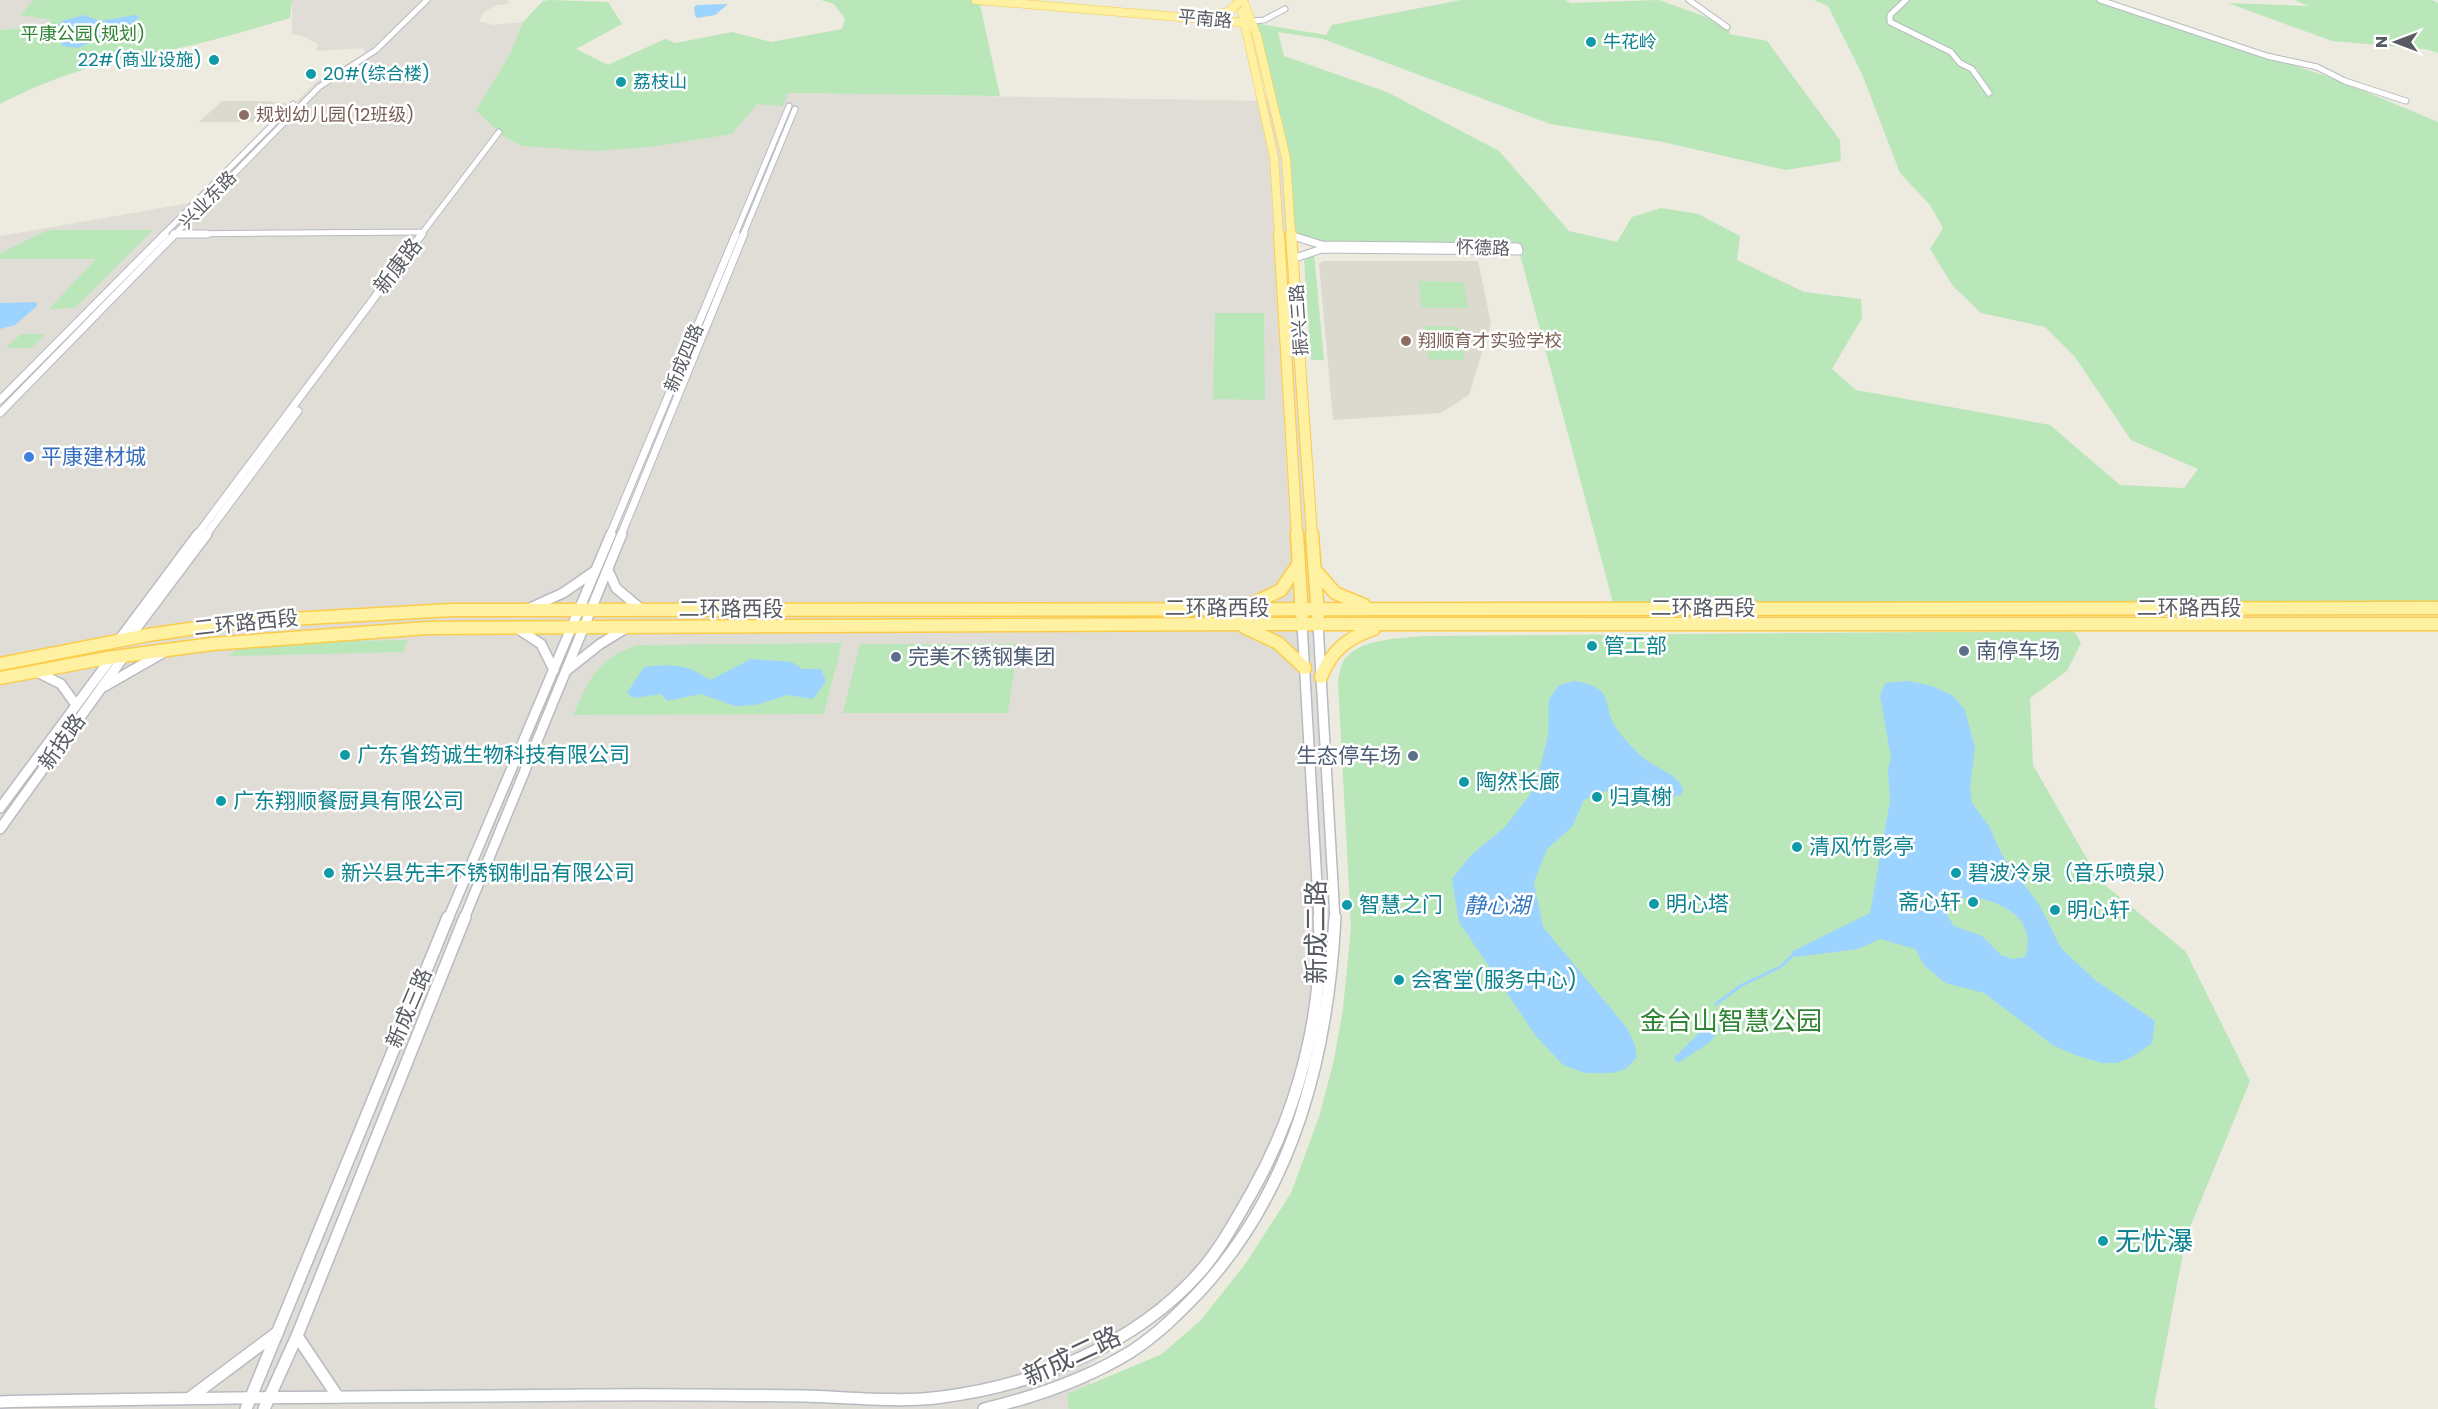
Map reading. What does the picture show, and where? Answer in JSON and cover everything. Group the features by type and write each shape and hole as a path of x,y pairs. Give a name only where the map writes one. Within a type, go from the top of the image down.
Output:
{"main road":[{"name":"平南路","path":"978,0 1205,17"},
{"name":"平南路","path":"1023,0 1249,21"},
{"path":"1205,17 1228,12 1240,1 1249,21"},
{"path":"1205,17 1233,26 1247,37"},
{"name":"振兴三路","path":"1249,21 1247,37 1274,157 1302,624"},
{"name":"振兴三路","path":"1249,21 1269,79 1286,158 1318,624"},
{"path":"1278,216 1291,216"},
{"path":"1240,608 1280,594 1290,583 1300,562"},
{"path":"1316,570 1335,593 1373,608"},
{"name":"二环路西段","path":"0,664 124,639 236,623 336,614 641,609 2438,608"},
{"path":"1237,624 1281,642 1295,653 1305,668"},
{"name":"二环路西段","path":"0,678 172,647 331,632 514,627 1237,624 2438,624"},
{"path":"1321,677 1333,650 1341,642 1387,625"}],"street":[{"name":"兴业东路","path":"0,400 316,82 366,53 419,0"},
{"name":"兴业东路","path":"0,413 319,87 376,50 427,0"},
{"path":"1689,0 1727,27"},
{"path":"1906,0 1890,15 1890,22 1951,52 1960,63 1972,69 1989,93"},
{"path":"2100,0 2256,52 2317,67 2345,81 2406,101"},
{"path":"1249,21 1264,20 1285,9"},
{"name":"新成四路","path":"792,108 608,570 585,610 595,571 792,108"},
{"name":"新康路","path":"124,639 420,246 423,232 499,132"},
{"path":"174,234 423,232"},
{"name":"怀德路","path":"1293,236 1322,245 1518,247 1519,251 1322,249 1294,258"},
{"path":"608,570 611,582 619,593 641,609"},
{"path":"525,611 563,593 595,571"},
{"name":"新成三路","path":"248,1404 394,1045 585,610"},
{"name":"新成二路","path":"0,1402 191,1396 248,1404 271,1396 657,1394 938,1403 1055,1370 1114,1340 1156,1313 1200,1272 1232,1228 1267,1166 1293,1100 1308,1042 1318,983 1320,929 1302,624"},
{"name":"新成二路","path":"984,1409 1013,1402 1071,1381 1117,1360 1161,1330 1203,1290 1240,1245 1264,1205 1281,1168 1303,1115 1316,1071 1326,1025 1335,940 1336,904 1318,624"},
{"path":"514,627 541,645 559,672 628,627"},
{"path":"100,689 172,647"},
{"name":"新技路","path":"0,829 125,655"},
{"name":"新技路","path":"0,808 112,657"},
{"path":"35,671 52,676 67,687 76,705"},
{"name":"新成三路","path":"264,1409 297,1336 559,672"},
{"path":"191,1396 280,1330"},
{"path":"297,1336 338,1397"}],"shaded area":[{"path":"0,0 34,0 21,15 52,19 43,26 0,30"},
{"path":"292,0 508,0 509,4 497,5 484,12 479,21 493,25 523,22 509,56 476,110 788,93 1274,101 1284,152 1327,817 1323,1007 1310,1082 1281,1156 1233,1240 1165,1316 1089,1365 1091,1409 0,1409 0,236 196,202 316,82 366,53 363,48 318,51 316,49 319,45 303,36 292,34"},
{"name":"规划幼儿园(12班级)","path":"222,101 265,101 293,104 275,122 199,122"},
{"name":"翔顺育才实验学校","path":"1323,261 1478,261 1491,323 1469,395 1441,413 1333,420 1319,264"}],"green space":[{"name":"平康公园(规划)","path":"34,0 292,0 290,18 204,42 93,67 45,83 0,104 0,30 43,26 51,20 20,15"},
{"path":"821,0 979,0 1000,96 788,93 783,106 757,104 732,134 650,147 593,151 522,146 503,136 476,110 509,56 523,22 543,1 608,2 622,24 576,49 608,65 665,39 676,43 732,32 771,42 842,29 845,19 834,4"},
{"path":"1461,0 1565,0 1571,3 1659,0 1731,26 1729,34 1767,41 1840,140 1841,161 1786,170 1663,142 1550,124 1323,39 1278,32 1284,56 1387,92 1499,151 1569,231 1617,242 1632,217 1661,208 1698,214 1740,236 1737,260 1804,292 1861,299 1862,318 1832,369 1856,390 2050,425 2120,485 2184,488 2198,469 2131,440 2075,357 2045,327 1981,313 1953,286 1930,249 1943,228 1930,205 1900,173 1862,74 1828,6 1814,0 2101,0 2340,81 2438,122 2438,611 1616,614 1518,247 1322,245 1293,236 1284,152 1254,23 1326,35 1332,25"},
{"path":"2294,0 2432,0 2438,3 2438,53 2426,49 2332,41 2228,3 2309,6"},
{"path":"48,230 153,230 75,308 49,309 96,259 0,259 1,253"},
{"path":"1314,254 1324,360 1311,360 1304,260"},
{"path":"1418,281 1463,282 1469,308 1422,308"},
{"path":"1215,313 1264,313 1265,400 1213,399"},
{"path":"1424,326 1459,327 1465,360 1429,359"},
{"path":"21,334 45,334 31,348 6,348"},
{"name":"金台山智慧公园","path":"2074,631 2081,643 2067,671 2030,698 2033,765 2099,880 2186,952 2250,1081 2186,1237 2154,1407 2158,1409 1069,1409 1067,1394 1162,1354 1201,1320 1246,1263 1291,1193 1319,1117 1334,1060 1343,1009 1351,927 1338,682 1343,662 1351,653 1360,647 1380,641 1423,636"},
{"path":"408,640 403,652 230,656 239,646 269,643"},
{"path":"842,643 824,714 573,715 596,671 612,657 637,645"},
{"path":"860,644 1018,644 1008,713 843,713"}],"water":[{"path":"728,4 715,15 697,18 695,15 694,7 697,5"},
{"path":"83,15 101,21 135,15 140,17 131,24 78,48 61,46 65,36 50,31 63,21"},
{"path":"36,302 37,306 15,325 0,329 0,303"},
{"path":"751,659 792,662 802,669 821,669 826,681 813,699 788,695 756,705 735,706 701,694 667,701 661,694 634,698 627,693 644,667 678,666 693,670 710,680"},
{"name":"静心湖","path":"1574,681 1589,684 1598,689 1606,700 1614,724 1626,740 1646,760 1676,779 1683,789 1681,795 1671,797 1604,791 1584,800 1572,827 1547,849 1534,882 1543,927 1627,1028 1635,1045 1637,1057 1626,1069 1612,1073 1585,1073 1563,1065 1535,1035 1459,922 1452,879 1471,855 1505,827 1535,788 1548,736 1549,699 1559,685"},
{"path":"1908,681 1932,686 1952,695 1965,710 1975,748 1970,788 1972,803 1989,826 2002,855 2040,906 2061,948 2095,980 2155,1021 2152,1043 2132,1057 2117,1063 2102,1063 2078,1056 2054,1046 1984,993 1945,983 1924,965 1915,949 1880,939 1858,949 1796,957 1791,952 1870,913 1890,801 1888,769 1891,758 1880,696 1885,683","holes":["1971,897 2005,908 2022,922 2028,944 2025,957 2013,959 2001,955 1982,936 1954,926 1946,913 1950,900"]},
{"path":"1716,1026 1720,1029 1709,1043 1678,1063 1674,1058 1702,1030"}],"waterway":[{"path":"1716,1004 1742,985 1780,967 1794,954"}],"place":[{"name":"牛花岭","path":"1591,42"},
{"name":"22#(商业设施)","path":"214,60"},
{"name":"20#(综合楼)","path":"311,74"},
{"name":"荔枝山","path":"621,82"},
{"name":"规划幼儿园(12班级)","path":"244,115"},
{"name":"翔顺育才实验学校","path":"1406,341"},
{"name":"平康建材城","path":"29,457"},
{"name":"管工部","path":"1592,646"},
{"name":"南停车场","path":"1964,651"},
{"name":"完美不锈钢集团","path":"896,657"},
{"name":"广东省筠诚生物科技有限公司","path":"345,755"},
{"name":"生态停车场","path":"1413,756"},
{"name":"陶然长廊","path":"1464,782"},
{"name":"归真榭","path":"1597,797"},
{"name":"广东翔顺餐厨具有限公司","path":"221,801"},
{"name":"清风竹影亭","path":"1797,847"},
{"name":"新兴县先丰不锈钢制品有限公司","path":"329,873"},
{"name":"碧波冷泉（音乐喷泉）","path":"1956,873"},
{"name":"斋心轩","path":"1973,902"},
{"name":"明心塔","path":"1654,904"},
{"name":"智慧之门","path":"1347,905"},
{"name":"明心轩","path":"2055,910"},
{"name":"会客堂(服务中心)","path":"1399,980"},
{"name":"无忧瀑","path":"2103,1241"}]}
